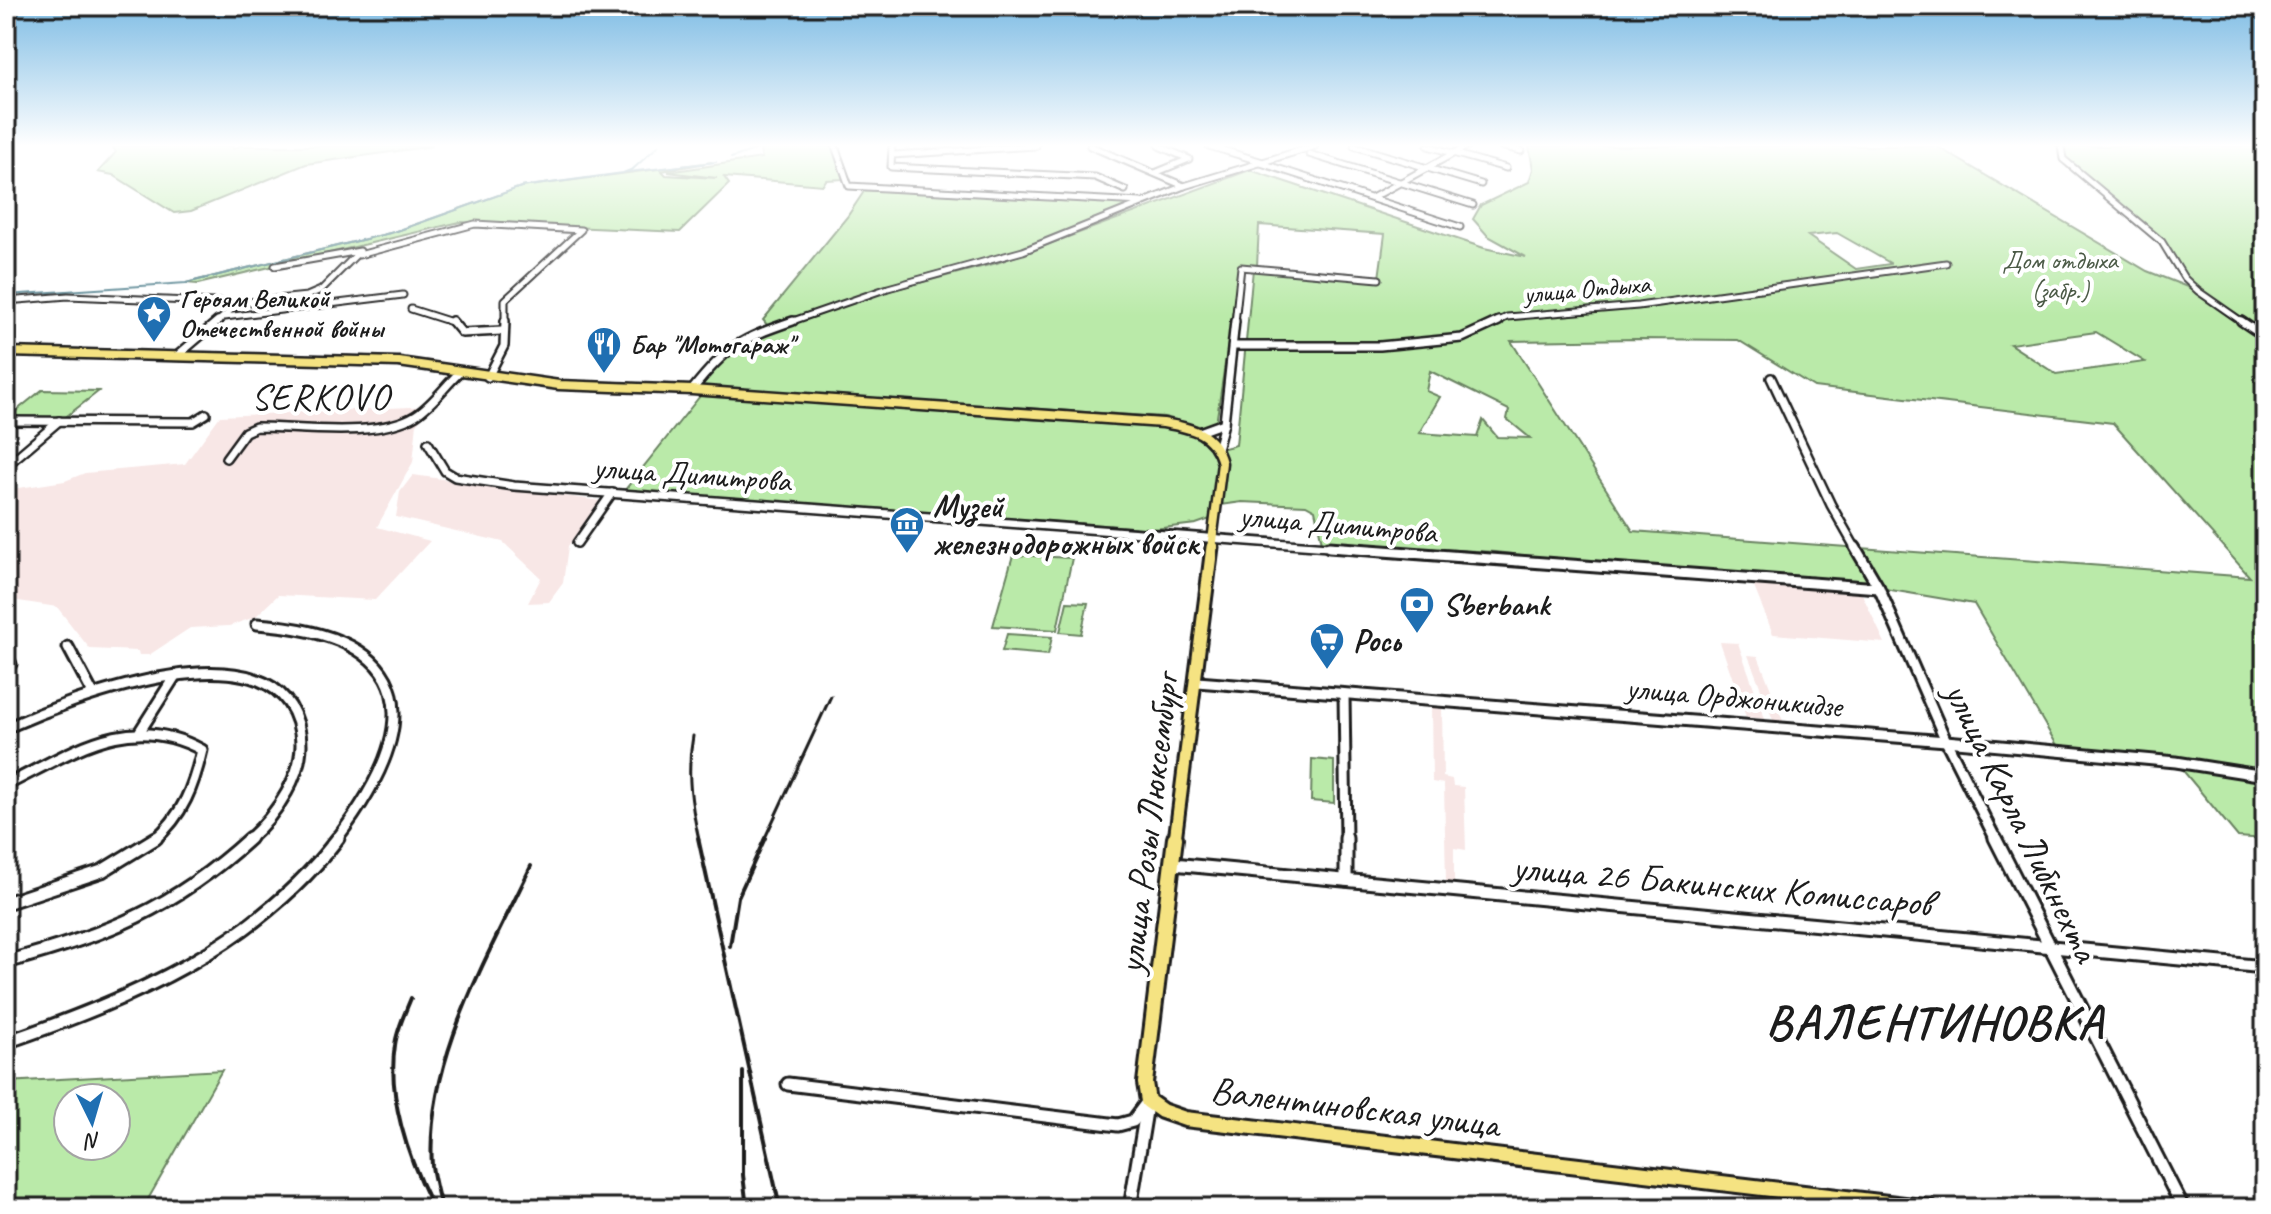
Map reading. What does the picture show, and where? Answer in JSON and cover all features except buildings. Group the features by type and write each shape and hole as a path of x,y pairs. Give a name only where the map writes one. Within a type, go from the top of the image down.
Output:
{"main road":[{"path":"6,352 385,361 582,387 692,390 1163,423 1202,431 1218,446"},
{"name":"улица Розы Люксембург","path":"1148,1101 1145,1083 1222,463 1218,446"},
{"name":"Валентиновская улица","path":"1148,1101 1162,1111 1185,1119 1930,1208"}],"street":[{"path":"1138,203 1144,203"},
{"path":"692,390 718,357 735,343 757,333 888,288 1023,251 1144,203"},
{"path":"1386,203 1460,227"},
{"path":"1466,203 1473,205"},
{"path":"2116,203 2152,233 2198,291 2265,337"},
{"path":"6,301 68,296 239,303 316,293 358,256 373,247 411,242 448,228 469,228 475,224 581,230 509,295 502,331 501,358 488,377"},
{"path":"275,266 351,250 360,251 358,256"},
{"name":"улица Отдыха","path":"1234,346 1380,346 1462,338 1507,317 1638,306 1946,263"},
{"path":"1218,446 1234,346 1241,267 1379,279"},
{"path":"225,317 403,295"},
{"path":"178,355 239,303"},
{"path":"411,309 456,322 462,333 502,331"},
{"path":"226,458 245,432 256,427 380,425 405,421 423,409 460,372"},
{"name":"улица Карла Либкнехта","path":"1771,378 1831,505 1879,588 1946,741 2183,1208"},
{"path":"6,421 193,422 206,414"},
{"path":"6,466 59,421"},
{"path":"1202,431 1224,423"},
{"name":"улица Димитрова","path":"428,443 445,471 455,477 514,486 1214,535 1248,541 1879,588"},
{"path":"577,543 612,493"},
{"path":"6,1042 132,995 205,956 266,913 320,864 379,778 393,740 395,706 385,677 366,654 337,638 301,627 257,624"},
{"path":"68,647 92,692"},
{"path":"6,654 11,664"},
{"path":"6,728 92,692 175,676 215,674 251,680 286,698 302,741 299,764 267,824 183,894 96,937 6,962"},
{"path":"140,731 175,676"},
{"name":"улица Орджоникидзе","path":"1197,682 1946,741 2176,762 2228,773 2265,776"},
{"path":"1344,694 1346,880"},
{"path":"6,785 75,749 140,731 183,737 202,750 199,778 180,816 150,846 75,883 6,903"},
{"name":"улица 26 Бакинских Комиссаров","path":"1173,864 2265,967"},
{"path":"788,1084 1118,1125 1133,1121 1148,1101"},
{"name":"улица Розы Люксембург","path":"1130,1208 1140,1130 1148,1101"}],"shaded area":[{"path":"432,406 417,423 413,462 377,527 430,541 375,600 278,595 255,617 229,626 190,628 149,655 139,655 138,651 90,649 57,607 6,599 6,490 65,481 85,473 185,464 220,416"},
{"path":"413,475 601,501 568,546 563,583 549,602 528,603 541,578 503,542 396,517 400,492"},
{"path":"1752,582 1860,590 1885,643 1773,634"},
{"path":"1720,642 1738,643 1765,719 1746,717"},
{"path":"1748,655 1758,656 1783,721 1773,720"},
{"path":"1431,703 1442,705 1443,777 1452,779 1453,786 1464,787 1466,850 1454,848 1454,886 1446,884 1444,784 1432,782"}],"green space":[{"path":"157,203 211,203 191,211 174,213"},
{"path":"477,203 710,203 680,232 460,222 198,284 186,283 394,232"},
{"path":"857,203 1135,205 1021,249 917,277 768,326 763,320"},
{"name":"Дом отдыха (забр.)","path":"1161,203 1348,203 1484,248 1526,257 1488,236 1473,219 1481,205 2032,203 2147,271 2195,290 2162,242 2115,203 2265,203 2265,839 2238,837 2176,762 2061,752 1974,604 1879,588 1676,572 1495,552 1322,543 1315,510 1306,505 1242,502 1221,505 1219,516 1196,524 1154,529 625,490 700,396 713,392 1026,419 1162,426 1202,433 1221,449 1236,445 1253,269 1240,264 1216,424 1206,428 1165,417 703,388 701,384 731,351 755,337 888,291 997,263","holes":["1259,225 1385,234 1379,278 1257,266","1837,233 1890,263 1890,264 1856,269 1808,236","2096,332 2145,362 2056,374 2010,344","1738,340 1814,387 2113,423 2250,577 1633,531 1511,341","1430,371 1509,410 1507,419 1530,438 1497,437 1483,420 1477,437 1419,433 1440,397 1426,391"]},
{"path":"42,390 99,391 63,419 6,419"},
{"path":"1013,555 1072,558 1057,630 993,626"},
{"path":"1067,602 1088,603 1081,634 1060,632"},
{"path":"1007,634 1052,637 1048,655 1002,651"},
{"path":"1312,759 1334,761 1334,803 1311,801"},
{"path":"222,1070 143,1208 6,1208 6,1082"}],"waterway":[{"path":"6,295 186,283 394,232 477,203"}],"railway":[{"path":"764,840 831,696"},
{"path":"693,736 690,788 699,840"},
{"path":"698,838 780,1208"},
{"path":"730,946 738,897 765,838"},
{"path":"441,1208 432,1166 432,1127 438,1088 463,1011 531,866"},
{"path":"411,998 396,1039 394,1085 407,1146 430,1202"},
{"path":"743,1072 743,1175 747,1208"}],"place":[{"name":"Героям Великой Отечественной войны","path":"154,344"},
{"name":"Бар \"Мотогараж\"","path":"604,375"},
{"name":"Музей железнодорожных войск","path":"907,555"},
{"name":"Sberbank","path":"1417,635"},
{"name":"Рось","path":"1327,671"}],"district":[{"name":"SERKOVO","path":"321,397"},
{"name":"ВАЛЕНТИНОВКА","path":"1935,1022"}]}
